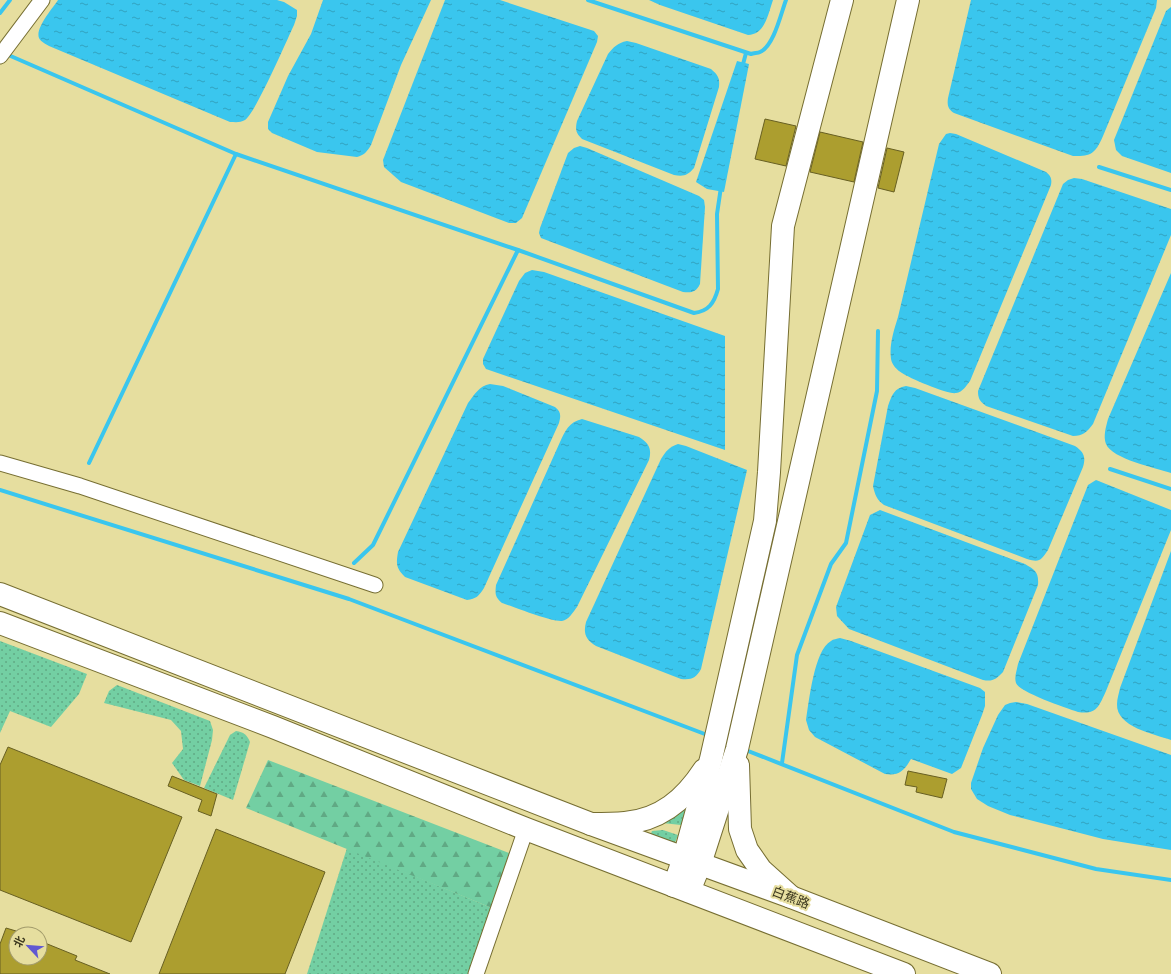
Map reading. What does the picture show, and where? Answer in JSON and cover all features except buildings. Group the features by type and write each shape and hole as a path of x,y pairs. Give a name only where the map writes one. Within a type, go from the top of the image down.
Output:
{"main road":[{"path":"692,861 711,759 764,521 769,472 783,226 842,0"},
{"path":"681,888 737,748 908,0"},
{"name":"白蕉路","path":"0,594 591,824 791,897 990,974"},
{"path":"0,623 273,727 526,829 904,974"},
{"path":"737,748 740,829 747,850 760,870 791,897"},
{"path":"591,824 625,823 651,818 676,803 694,785 711,759"}],"street":[{"path":"0,56 42,0"},
{"path":"0,463 80,486 375,585"},
{"path":"476,974 526,829"}],"green space":[{"path":"0,641 87,674 79,694 51,727 10,711 0,733"},
{"path":"117,685 210,721 213,730 212,740 200,786 184,780 172,763 183,749 181,731 171,720 104,703 109,691"},
{"path":"236,731 245,734 250,742 233,800 204,788 230,735"},
{"path":"268,760 509,853 492,908 246,808"},
{"path":"692,798 681,825 662,823"},
{"path":"663,830 678,835 674,845 650,836 652,831"},
{"path":"347,848 492,908 470,974 307,974"}],"water":[{"path":"58,0 277,0 284,2 297,10 297,16 271,76 250,115 243,121 230,122 49,46 41,41 38,34 42,24"},
{"path":"323,0 431,0 401,65 371,145 365,153 357,157 317,152 272,133 268,129 268,122 288,76 311,34"},
{"path":"445,0 500,0 594,31 598,36 597,42 522,218 516,223 509,223 401,182 384,167 383,160"},
{"path":"649,0 773,0 762,28 754,34 748,35"},
{"path":"971,0 1157,0 1156,8 1103,136 1095,150 1085,156 1073,156 954,113 950,110 948,98"},
{"path":"1171,7 1171,173 1122,156 1116,150 1114,140 1166,11"},
{"path":"627,41 711,69 718,77 719,87 694,168 686,175 674,175 582,139 577,133 577,121 608,54 616,46"},
{"path":"737,61 749,64 724,192 707,189 696,182"},
{"path":"946,134 956,134 1046,172 1050,176 1051,181 1051,185 970,381 966,387 956,393 938,389 902,373 894,365 891,354 892,338 939,144"},
{"path":"580,146 699,196 704,200 705,207 700,284 697,289 691,292 683,292 541,238 539,233 540,228 568,153 574,148"},
{"path":"1074,178 1082,179 1171,209 1171,235 1093,424 1084,433 1073,436 986,406 980,400 978,391 1063,184"},
{"path":"532,270 544,272 725,336 725,450 486,369 483,364 483,359 519,281 525,273"},
{"path":"1171,273 1171,473 1135,462 1117,454 1106,444 1105,432 1108,419"},
{"path":"490,384 503,386 555,407 560,414 560,418 484,588 477,597 467,600 405,577 398,568 397,556 468,403 480,389"},
{"path":"906,386 1075,446 1080,450 1084,458 1083,467 1048,550 1040,560 1035,561 1027,559 884,505 878,499 873,486 888,406 892,395 896,390"},
{"path":"582,419 639,437 649,447 650,456 577,607 567,619 557,621 502,603 496,595 496,585 564,434 574,422"},
{"path":"678,444 747,470 701,669 693,678 688,679 681,679 596,646 588,639 585,633 586,622 661,459 672,446"},
{"path":"1096,480 1171,510 1171,530 1106,691 1099,705 1093,711 1084,713 1072,710 1025,691 1019,687 1015,678 1018,664 1088,485"},
{"path":"880,510 1025,564 1036,572 1038,577 1038,585 1003,672 996,678 989,681 983,680 849,629 837,616 836,607 870,515"},
{"path":"1171,551 1171,740 1146,732 1129,724 1118,712 1117,704 1120,688"},
{"path":"840,638 980,688 985,692 985,706 961,768 952,774 911,759 901,772 885,774 815,737 809,730 806,720 816,665 825,646 832,640"},
{"path":"1016,702 1027,704 1171,755 1171,850 1103,839 1010,815 988,806 977,799 971,789 971,783 983,748 998,715 1005,705"}],"waterway":[{"path":"0,13 10,0"},
{"path":"588,0 751,54 765,49 769,43 776,29 786,0"},
{"path":"742,68 746,53"},
{"path":"6,54 236,154 518,250 694,313 704,310 710,306 718,289 717,214 721,187"},
{"path":"89,463 236,154"},
{"path":"1099,167 1171,190"},
{"path":"354,563 373,545 518,250"},
{"path":"782,763 797,655 831,564 846,543 877,391 878,331"},
{"path":"1110,469 1171,489"},
{"path":"0,490 349,599 710,736"},
{"path":"743,749 954,832 1096,869 1171,880"}]}
